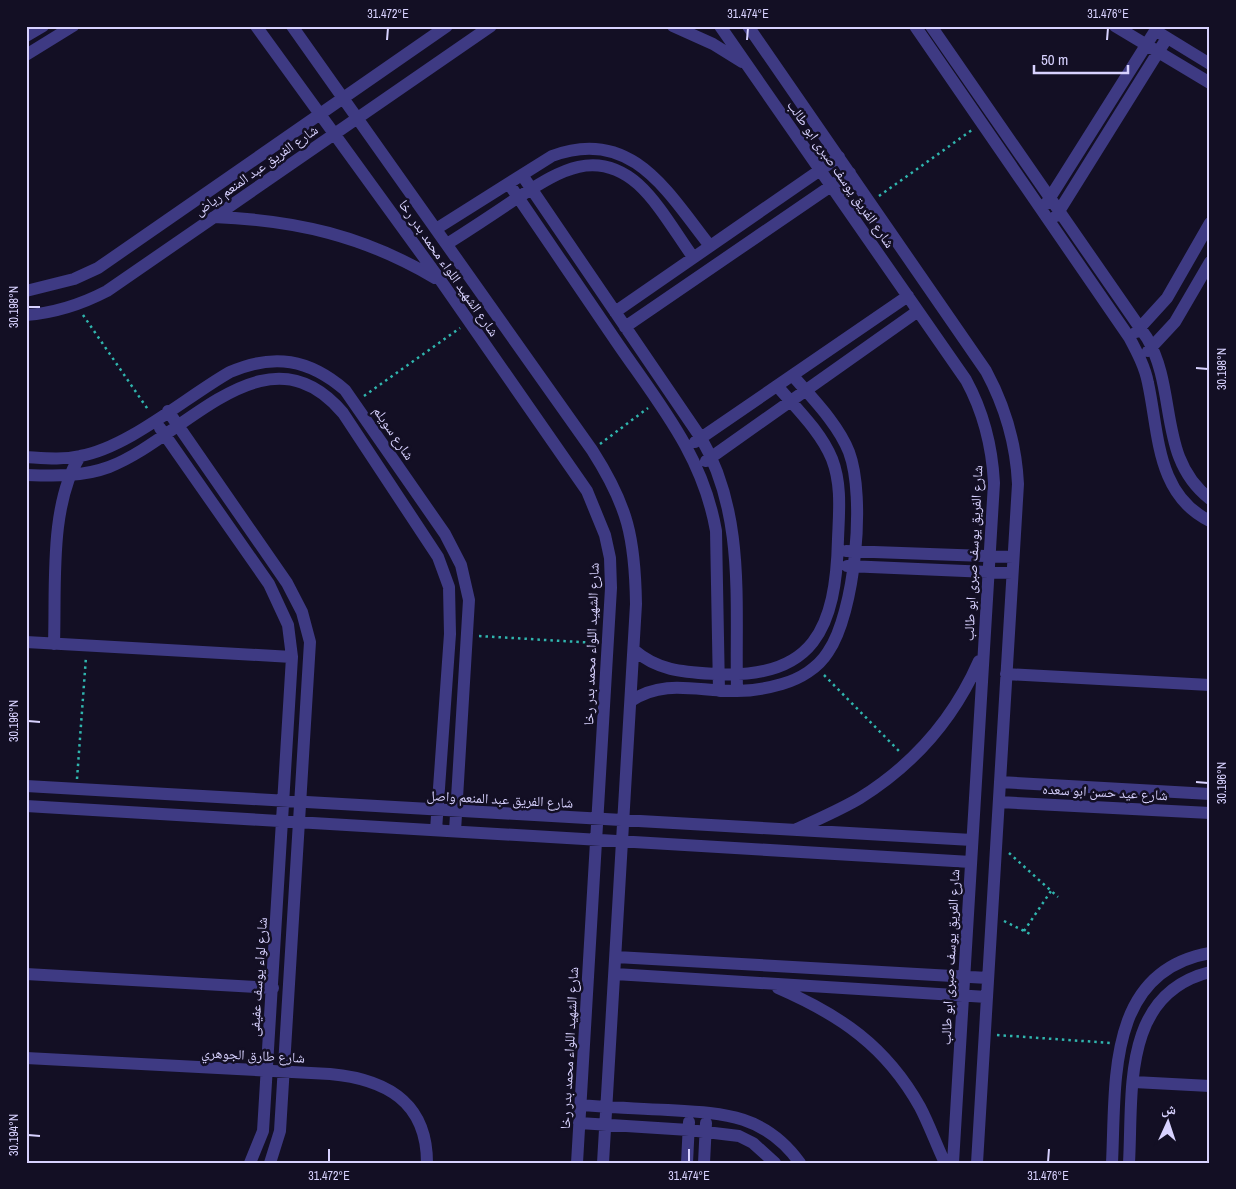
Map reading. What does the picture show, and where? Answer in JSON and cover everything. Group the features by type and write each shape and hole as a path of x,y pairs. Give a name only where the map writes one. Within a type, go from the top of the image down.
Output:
{"street":[{"path":"26,36 42,26"},
{"path":"26,55 73,26"},
{"name":"شارع الشهيد اللواء محمد بدر رخا","path":"256,26 441,281 578,478 598,513 610,558 611,588 577,1163"},
{"name":"شارع الشهيد اللواء محمد بدر رخا","path":"292,26 592,450 620,498 633,544 636,604 634,650 604,1163"},
{"name":"شارع الفريق عبد المنعم رياض","path":"26,291 74,279 98,268 447,26"},
{"name":"شارع الفريق عبد المنعم رياض","path":"26,315 53,312 76,305 107,291 491,26"},
{"path":"673,26 713,44 747,65"},
{"name":"شارع الفريق يوسف صبرى ابو طالب","path":"720,26 966,380 984,419 993,461 984,652 953,1163"},
{"path":"915,26 1129,337 1140,357 1148,383 1161,461 1171,483 1185,502 1210,521"},
{"path":"932,26 1153,347 1163,377 1178,458 1187,475 1199,490 1210,499"},
{"path":"1115,26 1210,83"},
{"name":"شارع الفريق يوسف صبرى ابو طالب","path":"753,28 838,157 986,371 1003,406 1013,436 1018,484 977,1163"},
{"path":"1042,211 1146,45 1151,28 1210,64"},
{"path":"1051,224 1167,38"},
{"path":"436,229 552,156 568,150 583,148 614,152 636,162 655,176 710,246"},
{"path":"615,312 838,157"},
{"path":"447,244 555,174 569,168 584,166 613,170 638,185 693,257"},
{"path":"625,326 850,173"},
{"path":"522,176 701,438 712,457 726,494 734,533 738,691"},
{"path":"508,184 658,401 688,447 697,466 710,501 716,531 719,691"},
{"path":"214,217 282,222 349,238 380,249 441,281"},
{"path":"1129,337 1141,328 1167,298 1210,223"},
{"path":"1140,357 1153,347 1175,322 1210,262"},
{"path":"688,447 908,296"},
{"path":"697,466 791,402 918,311"},
{"name":"شارع سويلم","path":"26,457 60,458 80,456 110,447 230,372 248,364 266,361 286,361 319,371 333,380 356,402 454,549 466,582 469,600 468,635 455,831"},
{"path":"631,701 645,692 662,687 738,691 784,684 801,677 816,667 828,653 844,620 853,566 856,492 851,460 841,436 793,376"},
{"path":"26,475 69,476 110,466 165,435 236,390 266,378 298,380 316,387 331,398 343,413 438,557 449,587 451,618 436,830"},
{"path":"634,650 650,662 668,670 755,675 773,671 804,654 814,642 828,612 838,551 839,492 837,476 825,445 778,386"},
{"path":"168,411 288,583 302,612 310,642 280,1131 276,1150 270,1163"},
{"name":"شارع لواء يوسف عفيفى","path":"155,420 269,584 288,625 292,656 268,1071 263,1131 250,1163"},
{"path":"825,445 841,436"},
{"path":"54,644 59,514 69,476 80,456"},
{"path":"839,492 856,492"},
{"path":"838,551 1013,557"},
{"path":"836,565 1012,573"},
{"path":"26,642 292,656"},
{"path":"793,831 859,798 909,761 937,732 955,707 971,680 984,652"},
{"path":"1006,674 1210,684"},
{"name":"شارع عيد حسن ابو سعده","path":"1000,782 1210,794"},
{"name":"شارع الفريق عبد المنعم واصل","path":"26,786 972,840"},
{"name":"شارع عيد حسن ابو سعده","path":"999,802 1210,813"},
{"path":"26,806 971,862"},
{"path":"1118,1163 1112,1162 1119,1043 1128,1017 1141,994 1159,975 1182,961 1210,953"},
{"path":"616,958 988,978"},
{"path":"1129,1163 1138,1043 1144,1025 1153,1009 1165,995 1180,983 1210,972"},
{"path":"26,974 272,988"},
{"path":"615,974 987,997"},
{"path":"769,984 812,1003 839,1018 864,1036 905,1082 920,1108 945,1163"},
{"name":"شارع طارق الجوهري","path":"26,1058 350,1076 369,1080 387,1088 402,1100 415,1115 424,1133 425,1160"},
{"path":"1134,1082 1210,1086"},
{"path":"580,1105 727,1114 762,1127 787,1146 800,1163"},
{"path":"688,1163 690,1112"},
{"path":"704,1163 706,1112"},
{"path":"579,1123 705,1131 739,1136 759,1148 775,1163"},
{"path":"1113,1140 1130,1142"}],"path":[{"path":"870,202 982,124"},
{"path":"76,305 155,420"},
{"path":"356,402 469,322"},
{"path":"592,450 658,401"},
{"path":"468,635 608,644"},
{"path":"77,789 87,646"},
{"path":"816,667 909,761"},
{"path":"996,842 1058,897"},
{"path":"1024,931 1051,891"},
{"path":"992,915 1032,935"},
{"path":"985,1034 1119,1043"}]}
